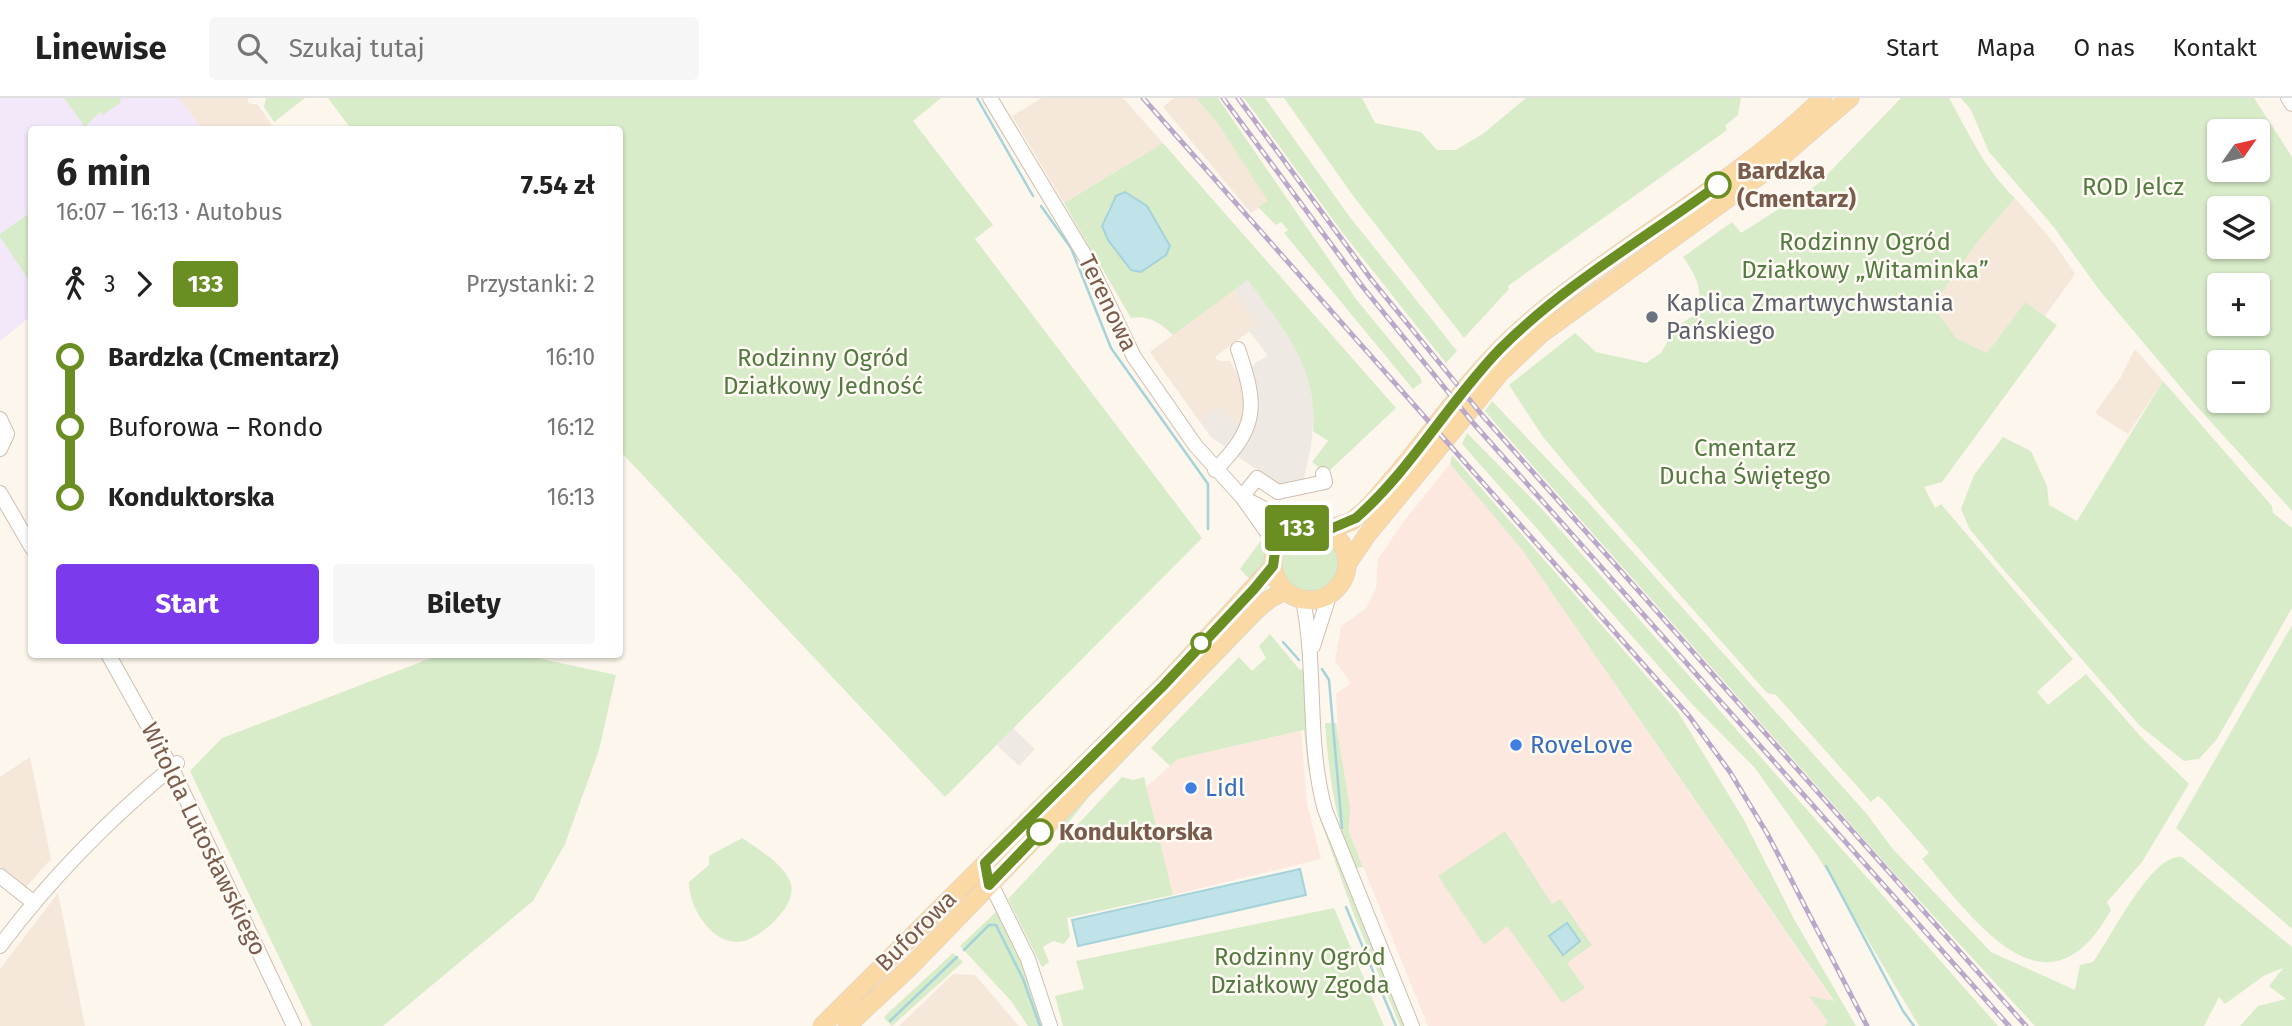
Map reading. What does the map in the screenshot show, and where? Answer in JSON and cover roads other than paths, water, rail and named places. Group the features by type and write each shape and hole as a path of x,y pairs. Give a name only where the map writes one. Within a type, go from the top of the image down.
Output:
{"main road":[{"path":"1823,98 1741,169 1532,320 1500,349 1366,510 1352,521 1328,530 1300,527 1285,536 1277,546 1273,566 1279,584 1285,591 1303,600 1329,596 1344,581 1348,563 1367,535 1511,361 1565,314 1763,173 1850,98"},
{"path":"1328,530 1344,547 1348,563"},
{"name":"Buforowa","path":"822,1026 1163,686 1273,566"},
{"name":"Buforowa","path":"847,1026 911,966 1167,706 1256,610 1270,597 1285,591"}],"street":[{"name":"Terenowa","path":"990,98 1087,259 1134,357 1215,470 1242,497 1277,546"},
{"path":"2288,98 2292,104"},
{"path":"1215,470 1251,421 1250,389 1238,349"},
{"path":"0,419 6,434 0,449"},
{"path":"1242,497 1257,478 1278,492 1325,482 1324,474"},
{"path":"0,493 28,541"},
{"name":"Terenowa","path":"1242,497 1300,527"},
{"path":"1312,651 1329,596"},
{"path":"1303,600 1312,651 1312,722 1322,800 1412,1026"},
{"name":"Witolda Lutosławskiego","path":"110,658 174,765 294,1026"},
{"path":"0,946 33,902 94,835 174,765"},
{"path":"985,863 989,885 1006,911 1028,959 1051,1026"},
{"path":"0,876 33,902"},
{"path":"967,881 989,885"}],"water":[{"path":"1125,192 1147,206 1170,246 1166,255 1141,272 1131,270 1108,240 1102,226 1116,196"},
{"path":"1300,869 1306,895 1078,946 1072,920"},
{"path":"1567,923 1580,941 1563,955 1549,936"}],"waterway":[{"path":"977,98 1033,196"},
{"path":"1041,206 1071,248 1111,348 1208,484 1208,529"},
{"path":"1283,642 1299,660"},
{"path":"1322,669 1329,680 1342,828"},
{"path":"1826,866 1903,1011 1914,1026"},
{"path":"1346,907 1396,1026"},
{"path":"964,950 989,925 996,925 1023,979 1040,1026"},
{"path":"890,1021 957,957"}],"railway":[{"path":"1143,98 1689,716 1730,772 1768,835 1867,1026"},
{"path":"1223,98 1362,286 1474,424 2009,1026"},
{"path":"1238,98 1371,279 1482,415 2026,1026"}],"place":[{"name":"Bardzka (Cmentarz)","path":"1718,185"},
{"name":"Kaplica Zmartwychwstania Pańskiego","path":"1652,317"},
{"name":"RoveLove","path":"1516,745"},
{"name":"Lidl","path":"1191,788"},
{"name":"Konduktorska","path":"1040,832"}],"park label":[{"name":"ROD Jelcz","path":"2133,187"},
{"name":"Rodzinny Ogród Działkowy „Witaminka”","path":"1865,256"},
{"name":"Rodzinny Ogród Działkowy Jedność","path":"823,372"},
{"name":"Cmentarz Ducha Świętego","path":"1745,462"},
{"name":"Rodzinny Ogród Działkowy Zgoda","path":"1300,971"}]}
